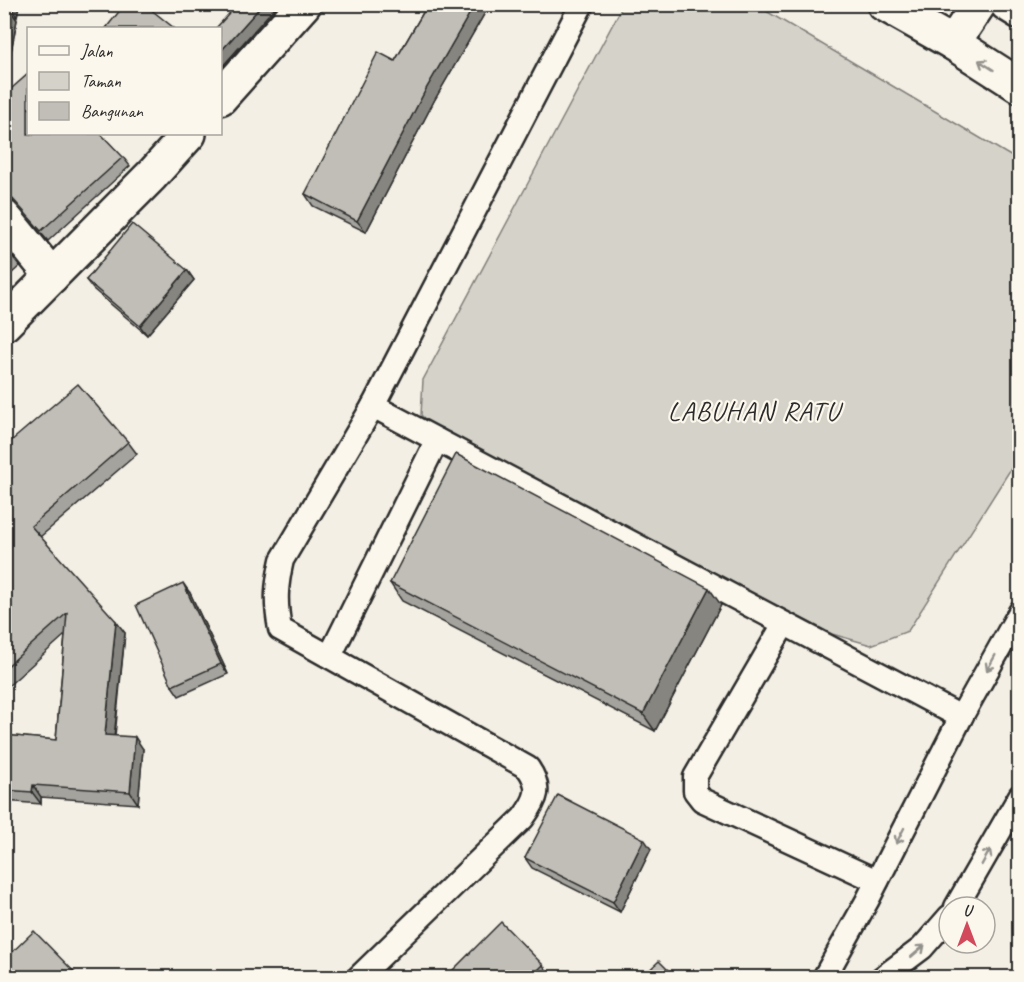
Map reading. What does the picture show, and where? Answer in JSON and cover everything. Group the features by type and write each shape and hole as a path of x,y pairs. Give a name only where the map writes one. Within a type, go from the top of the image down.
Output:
{"main road":[{"path":"222,96 304,4"},
{"path":"884,4 953,43 1020,86"},
{"path":"953,43 978,4"},
{"path":"1007,4 1020,12"},
{"path":"4,324 152,175 188,135"},
{"path":"4,217 52,276"}],"lane":[{"path":"358,978 523,818 532,806 537,791 535,778 528,768 280,629 276,610 276,586 282,560 374,406 582,4"},
{"path":"374,406 961,717"},
{"path":"330,656 437,440"},
{"path":"824,978 877,881 961,717 1020,612"},
{"path":"784,624 695,777 695,791 702,800 877,881"},
{"path":"963,895 1020,796"},
{"path":"882,978 922,948 937,931"}],"green space":[{"path":"623,5 756,5 1019,161 1019,456 908,631 871,645 832,634 437,432 421,415 423,380"}],"building":[{"path":"125,4 144,4 173,27 107,27"},
{"path":"238,4 263,4 222,50 222,27 217,27"},
{"path":"428,4 475,4 426,89 357,221 305,194 378,52 395,61"},
{"path":"10,10 4,39 4,14"},
{"path":"27,75 27,135 102,135 123,157 41,231 4,189 4,95"},
{"path":"132,224 187,270 140,326 86,280"},
{"path":"4,246 12,254 4,261"},
{"path":"78,384 128,442 31,526 116,621 105,735 135,737 130,792 33,785 32,792 4,790 4,735 56,740 67,613 4,669 4,447"},
{"path":"456,454 709,588 643,714 390,583"},
{"path":"183,583 221,664 172,686 136,605"},
{"path":"558,795 644,839 613,902 525,858"},
{"path":"501,922 543,965 530,978 445,978"},
{"path":"34,931 80,978 4,978 4,960"},
{"path":"659,961 676,978 641,978"}],"district":[{"name":"LABUHAN RATU","path":"754,411"}]}
